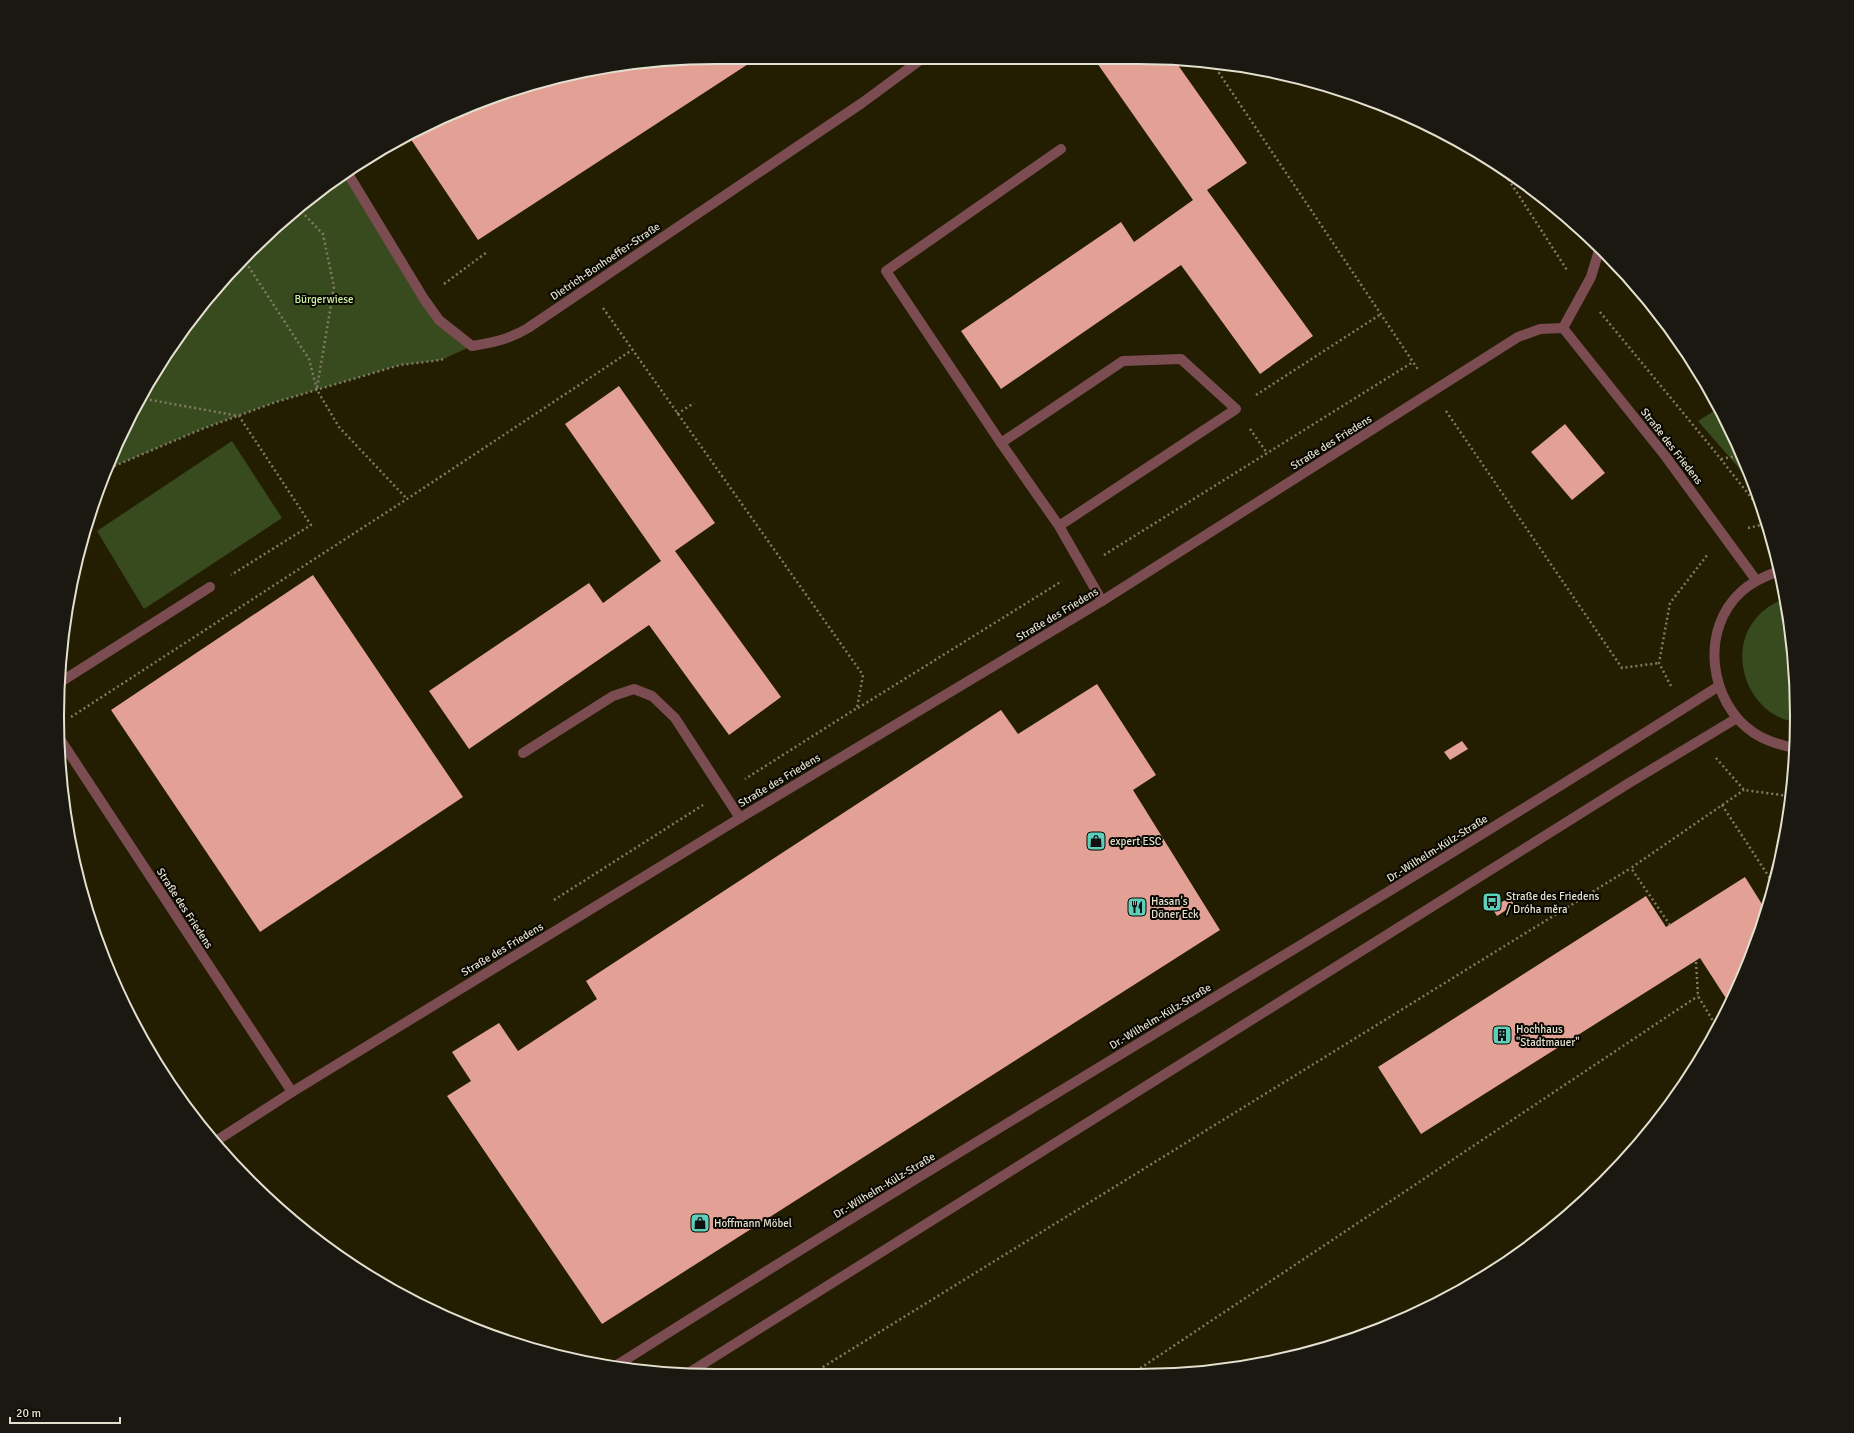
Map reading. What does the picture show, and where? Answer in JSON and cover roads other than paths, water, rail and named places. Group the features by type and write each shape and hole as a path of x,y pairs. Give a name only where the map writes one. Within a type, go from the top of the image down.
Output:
{"street":[{"name":"Dietrich-Bonhoeffer-Straße","path":"350,177 424,299 439,320 472,346 493,343 519,334 862,104 915,64"},
{"path":"1061,149 886,271 1001,443 1059,526 1082,569 1102,601"},
{"path":"1563,328 1591,277 1598,254"},
{"name":"Straße des Friedens","path":"220,1139 292,1092 740,818 1102,601 1518,337 1540,329 1563,328 1661,451 1756,580"},
{"path":"1001,443 1123,361 1181,359 1236,409 1059,526"},
{"path":"1774,573 1756,580 1741,592 1732,603 1719,626 1715,646 1714,666 1719,686 1737,718 1754,733 1773,743 1789,747"},
{"path":"65,679 210,588"},
{"name":"Dr.-Wilhelm-Külz-Straße","path":"623,1362 804,1247 1461,848 1719,686"},
{"path":"523,753 613,696 634,689 652,696 675,718 740,818"},
{"path":"696,1369 1629,783 1737,718"},
{"name":"Straße des Friedens","path":"65,746 292,1092"}],"place":[{"name":"expert ESC","path":"1096,841"},
{"name":"Straße des Friedens / Dróha měra","path":"1492,902"},
{"name":"Hasan's Döner Eck","path":"1137,907"},
{"name":"Hochhaus \"Stadtmauer\"","path":"1502,1035"},
{"name":"Hoffmann Möbel","path":"700,1223"}],"park label":[{"name":"Bürgerwiese","path":"324,299"}]}
